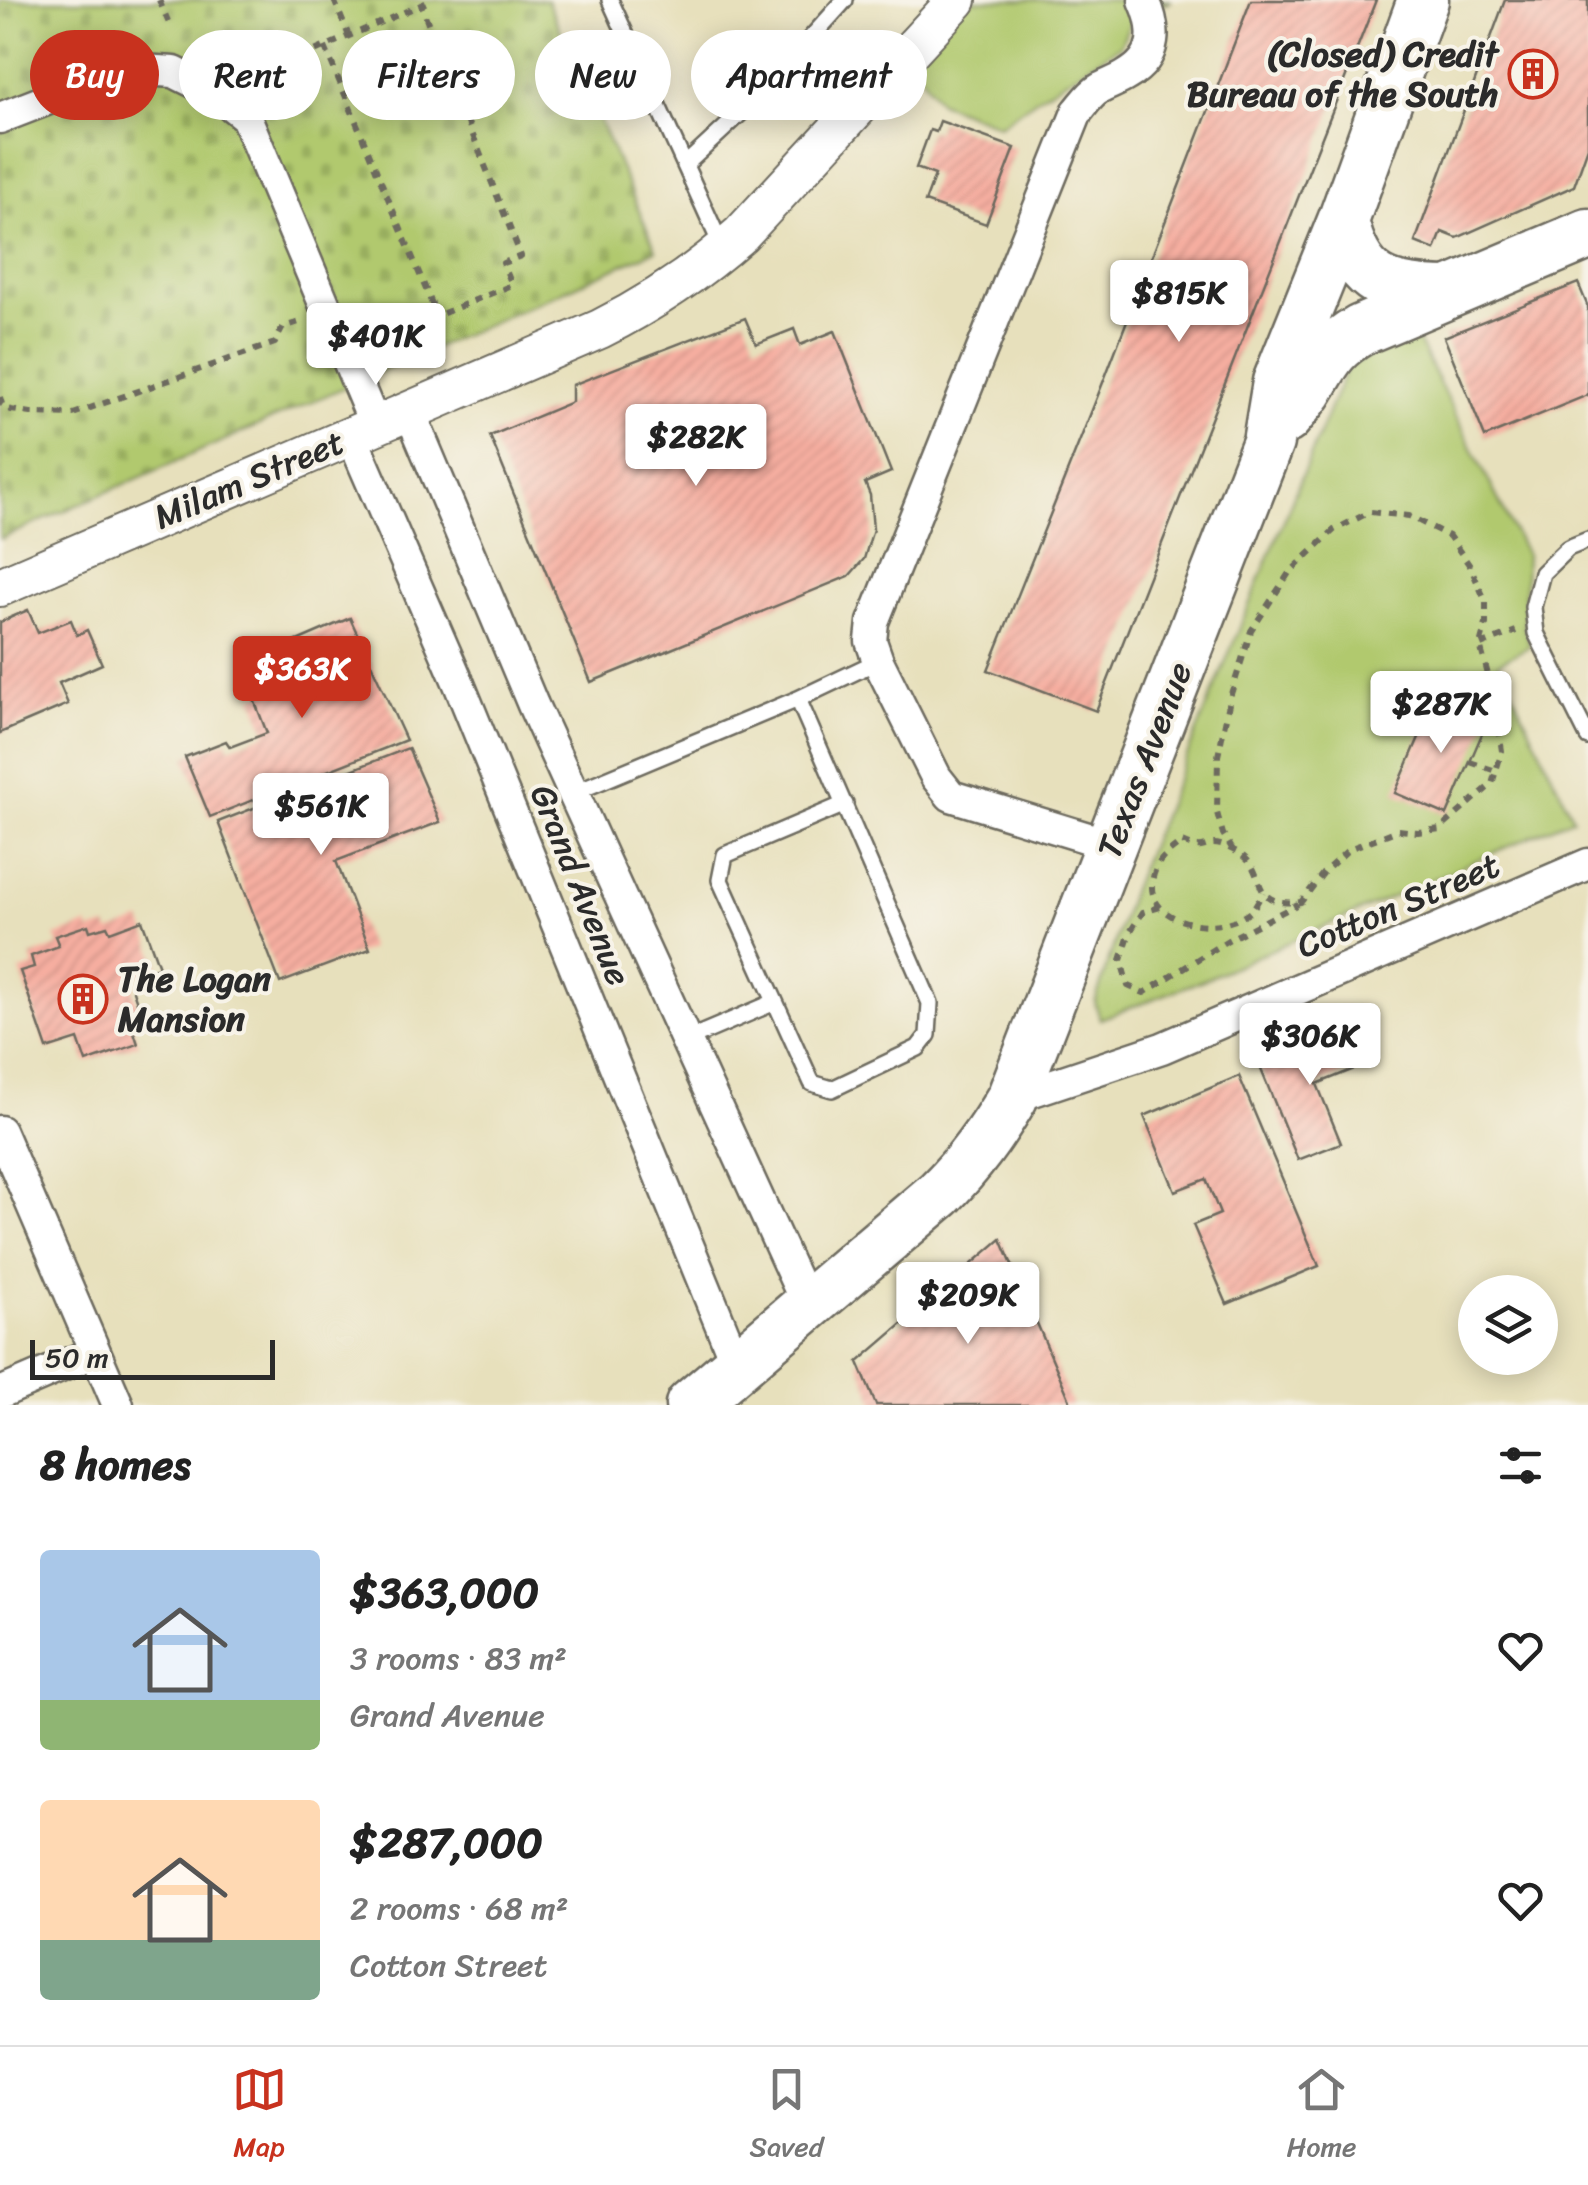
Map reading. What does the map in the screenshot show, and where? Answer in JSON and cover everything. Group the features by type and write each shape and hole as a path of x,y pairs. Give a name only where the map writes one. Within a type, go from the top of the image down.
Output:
{"main road":[{"name":"Texas Avenue","path":"690,1405 966,1168 1012,1098 1268,442 1278,382 1343,221 1423,0"},
{"path":"1343,221 1349,246 1362,266 1382,283 1400,291 1447,293"},
{"path":"1268,442 1306,392 1326,357 1342,341 1588,234"}],"street":[{"name":"Milam Street","path":"0,587 600,329 674,288 741,234 956,0"},
{"path":"1111,845 952,796 936,777 871,641 873,622 1077,112 1096,90 1139,68 1151,48 1154,36 1144,0"},
{"path":"0,118 126,69 174,72 216,93 246,117 378,424"},
{"name":"Grand Avenue","path":"378,424 533,705 807,1305"},
{"name":"Grand Avenue","path":"378,424 459,684 736,1365"},
{"name":"Cotton Street","path":"1012,1098 1162,1048 1588,864"},
{"path":"0,1130 118,1405"},
{"path":"0,1392 95,1352"}],"lane":[{"path":"610,0 724,249"},
{"path":"685,165 755,100 845,0"},
{"path":"1588,540 1568,548 1542,574 1533,608 1536,633 1588,738"},
{"path":"573,793 798,699 878,661"},
{"path":"798,699 845,804 930,1003 928,1035 918,1048 832,1090 812,1083 720,880 725,855 845,804"},
{"path":"686,1040 775,1002"}],"path":[{"path":"159,0 170,28"},
{"path":"334,0 346,30"},
{"path":"362,30 432,0"},
{"path":"368,334 390,335 512,285 503,263 521,256 421,5"},
{"path":"322,48 342,39"},
{"path":"325,47 437,316"},
{"path":"0,397 11,410 73,414 275,343 283,327 328,313"},
{"path":"1160,906 1143,912 1130,932 1121,960 1128,986 1144,993 1228,940 1301,902 1324,872 1350,848 1398,830 1440,829 1492,784 1502,751 1494,697 1480,645 1486,624 1486,602 1470,566 1449,536 1409,516 1370,512 1334,530 1289,573 1251,631 1230,694 1218,756 1217,813 1233,850"},
{"path":"1480,645 1524,627"},
{"path":"1470,762 1496,771"},
{"path":"1263,892 1252,910 1220,926 1196,925 1175,918 1160,906 1153,890 1154,871 1182,842 1200,848 1214,844 1246,858 1263,892 1272,901 1301,902"}],"green space":[{"path":"0,0 547,0 560,30 535,30 535,120 599,120 656,250 0,539"},
{"path":"958,0 1172,0 1133,17 1120,46 999,125 939,102 927,84 927,33"},
{"path":"1414,333 1526,555 1524,627 1530,646 1498,663 1573,818 1203,980 1100,1019 1095,1002 1132,889 1347,367"}],"building":[{"path":"1251,0 1376,0 1096,711 988,670"},
{"name":"(Closed) Credit Bureau of the South","path":"1505,0 1588,0 1588,147 1574,186 1457,238 1442,232 1435,250 1415,242"},
{"path":"940,121 1015,148 986,224 925,202 935,175 916,168 930,130 936,132"},
{"path":"1578,283 1588,307 1588,395 1485,437 1444,337"},
{"path":"745,318 756,344 794,329 800,345 835,331 891,472 865,483 873,529 864,559 849,576 591,682 490,436 572,402 572,385"},
{"path":"28,610 38,633 71,620 77,635 87,630 102,664 59,683 68,704 0,733 0,622"},
{"path":"350,618 406,740 210,817 185,757 226,741 230,747 267,733 253,697 267,692 253,660"},
{"path":"1436,698 1488,720 1447,815 1395,793"},
{"path":"408,748 440,822 336,861 370,949 280,983 218,822"},
{"name":"The Logan Mansion","path":"142,920 159,967 141,973 135,980 133,991 139,1008 127,1011 138,1044 86,1062 78,1039 47,1049 20,971 34,967 31,956 59,946 55,936 88,925 90,931 107,926 110,932"},
{"path":"1348,1026 1364,1065 1317,1084 1341,1143 1298,1160 1258,1062"},
{"path":"1239,1076 1319,1266 1227,1304 1193,1225 1220,1214 1206,1179 1175,1191 1144,1116"},
{"path":"1001,1239 1072,1405 876,1405 858,1362"}],"place":[{"name":"(Closed) Credit Bureau of the South","path":"1533,74"},
{"name":"The Logan Mansion","path":"83,999"}]}
